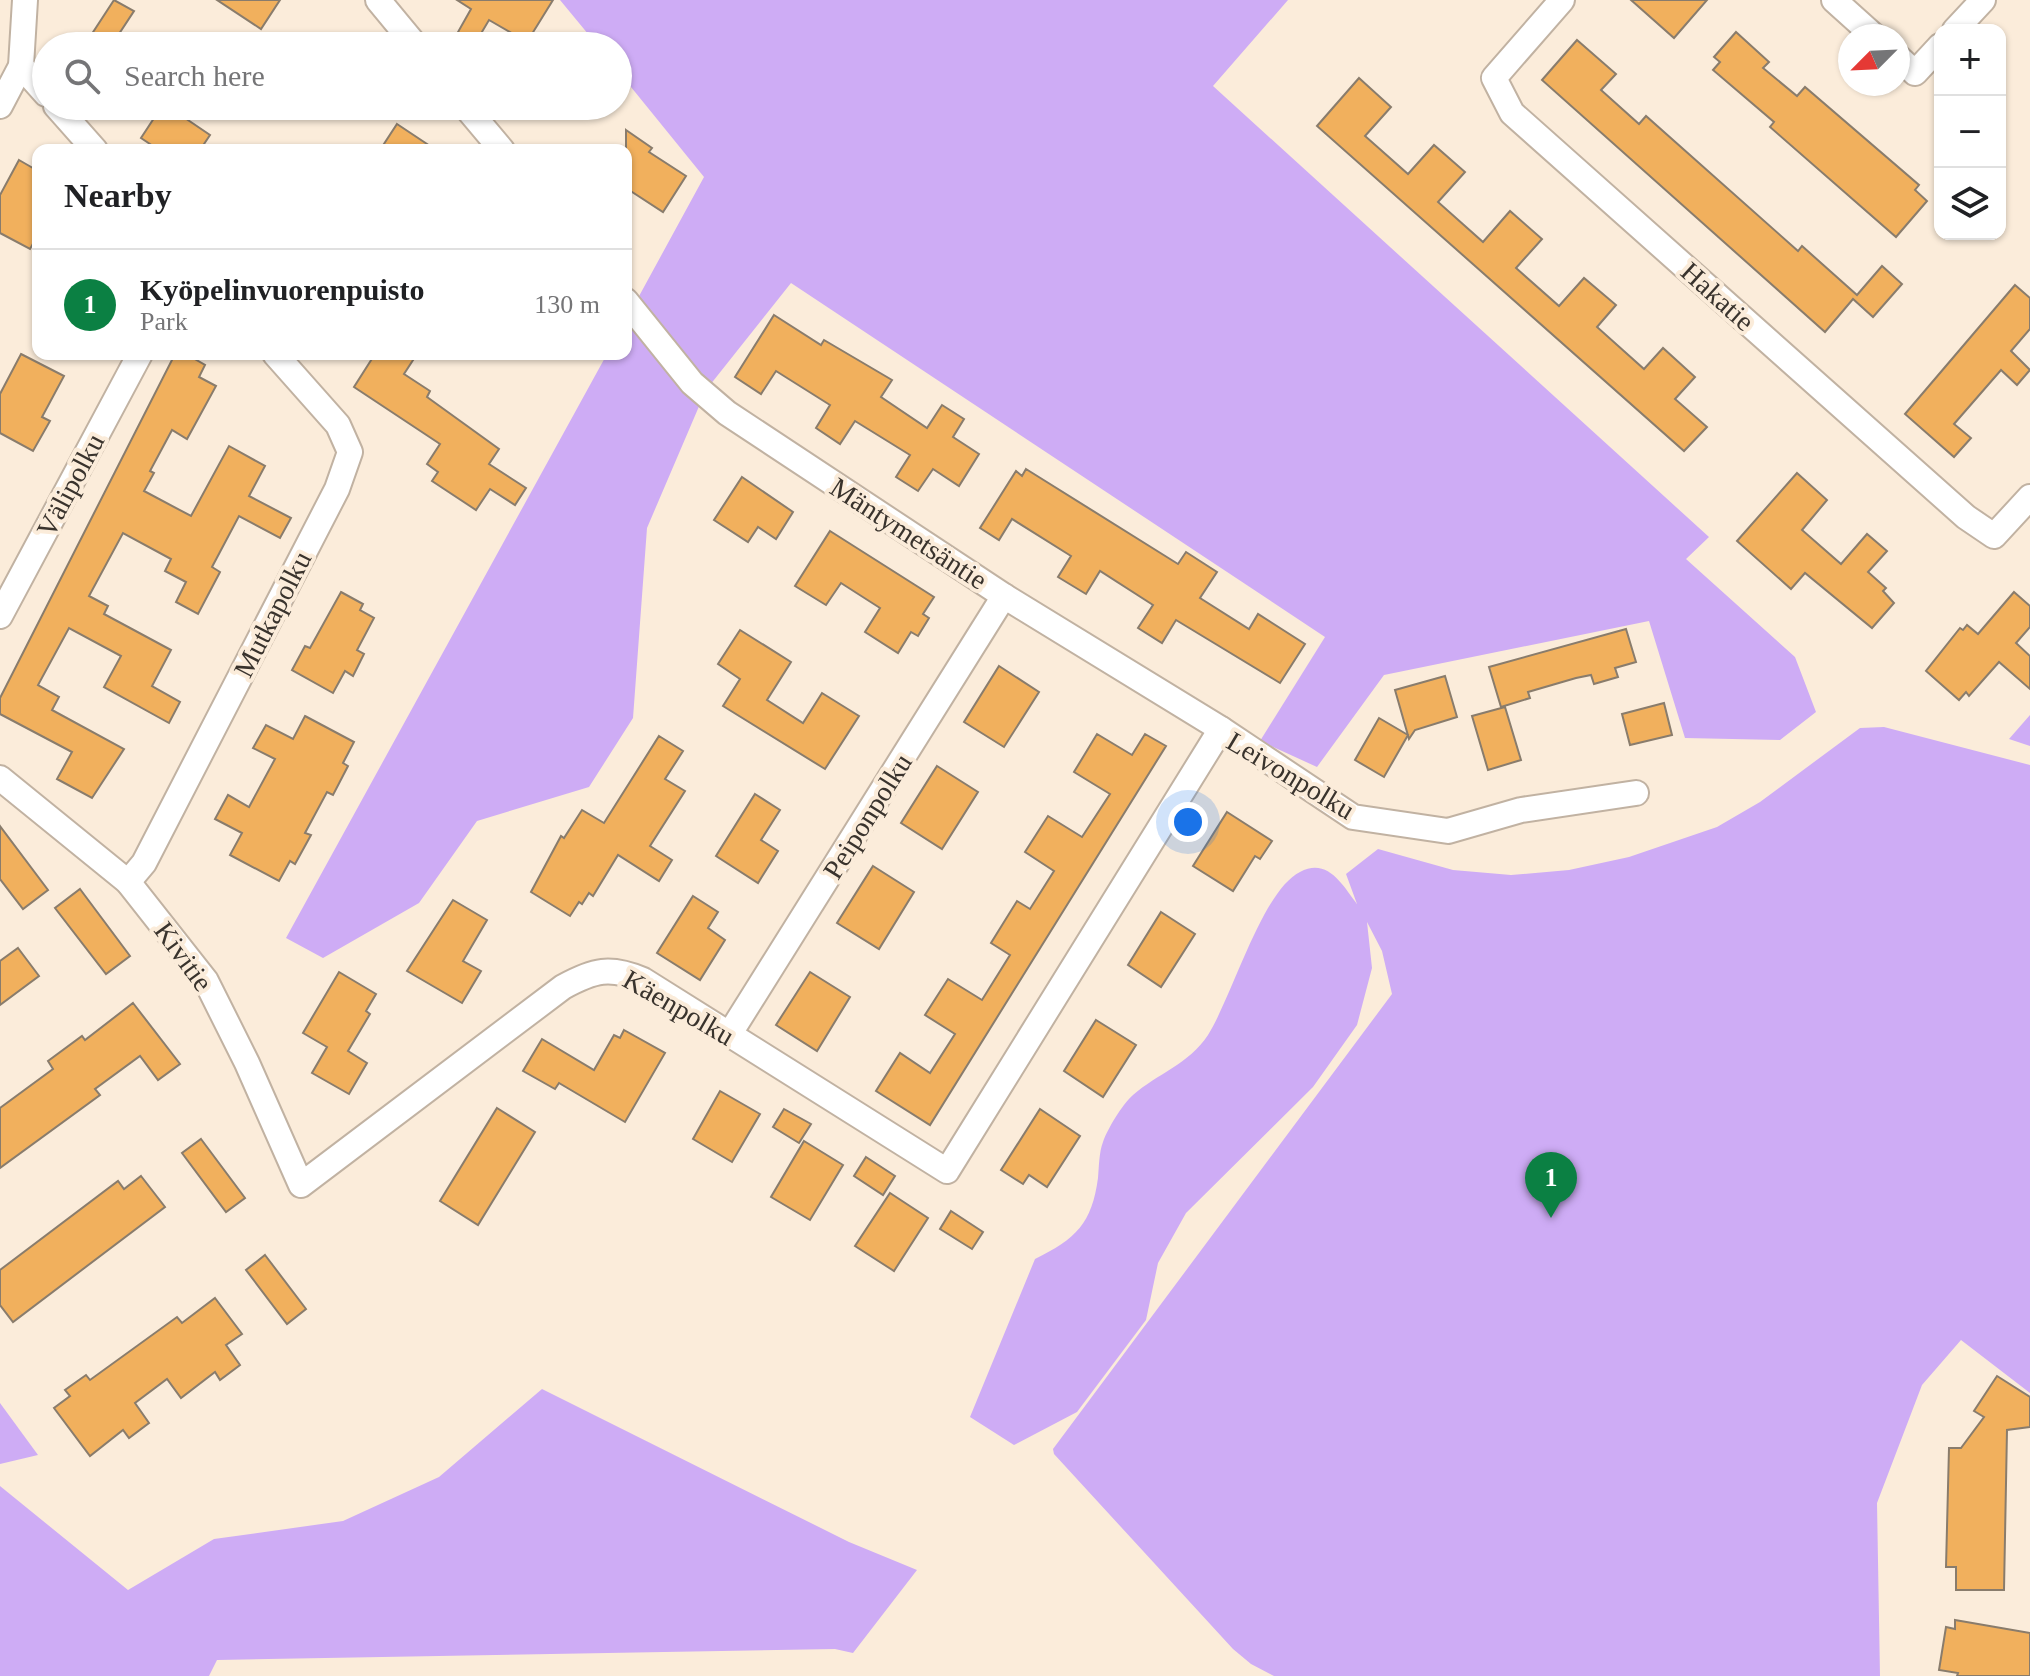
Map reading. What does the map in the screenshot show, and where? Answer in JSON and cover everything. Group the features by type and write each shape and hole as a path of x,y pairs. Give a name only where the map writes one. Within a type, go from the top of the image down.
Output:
{"street":[{"path":"0,106 21,66 25,0"},
{"path":"378,0 404,32"},
{"name":"Hakatie","path":"1562,0 1494,78 1512,113 1966,517 1994,536 2030,497"},
{"path":"1834,0 1861,24"},
{"path":"1961,24 1983,0"},
{"path":"1910,68 1915,73 1934,52"},
{"path":"21,66 32,78"},
{"path":"68,120 90,144"},
{"path":"477,120 497,144"},
{"name":"Mäntymetsäntie","path":"632,308 692,383 727,413 1004,596 1221,729"},
{"name":"Välipolku","path":"0,616 137,360"},
{"name":"Mutkapolku","path":"128,882 144,863 337,489 350,452 338,425 280,360"},
{"name":"Peiponpolku","path":"729,1035 1004,596"},
{"name":"Leivonpolku","path":"947,1171 1221,729 1353,817 1448,831 1521,810 1636,793"},
{"name":"Kivitie","path":"0,778 128,882 206,981 247,1063 301,1185"},
{"name":"Käenpolku","path":"301,1185 563,987 586,974 618,969 643,980 947,1171"}],"shaded area":[{"path":"560,0 1288,0 1213,86 1709,537 1686,559 1795,657 1816,712 1780,740 1685,738 1649,621 1384,675 1317,767 1260,741 1325,637 791,283 706,390 647,528 633,718 589,787 477,821 419,903 323,958 286,938 604,360 632,360 632,309 704,177 632,88 632,32 586,32"},
{"path":"2030,715 2030,746 2009,739"},
{"path":"1884,727 2030,765 2030,1393 1961,1340 1922,1385 1877,1503 1880,1676 1274,1676 1251,1664 1233,1649 1054,1454 1053,1449 1392,994 1382,951 1367,922 1372,968 1357,1025 1313,1087 1186,1213 1158,1263 1146,1320 1077,1412 1014,1445 970,1417 1035,1259 1071,1236 1086,1218 1095,1194 1099,1160 1108,1130 1133,1095 1192,1054 1208,1035 1261,921 1286,883 1300,872 1310,868 1327,871 1357,904 1346,874 1378,849 1453,870 1511,875 1569,870 1629,857 1717,827 1760,802 1860,728"},
{"path":"542,1389 849,1542 917,1570 853,1653 835,1649 217,1660 209,1676 0,1676 0,1486 128,1590 214,1539 343,1521 439,1477"},
{"path":"0,1403 38,1455 0,1464"}],"building":[{"path":"114,0 134,11 120,32 93,32"},
{"path":"217,0 280,0 261,29"},
{"path":"457,0 553,0 533,32 510,32 489,20 482,32 458,32 471,9"},
{"path":"1631,0 1707,0 1674,38"},
{"path":"1736,32 1769,62 1763,68 1797,96 1805,87 1919,185 1915,190 1927,201 1896,237 1770,127 1774,122 1713,70 1720,62 1714,57"},
{"path":"1577,40 1616,74 1601,90 1639,124 1646,116 1798,251 1802,246 1857,295 1882,266 1902,284 1873,317 1853,299 1825,332 1542,80"},
{"path":"1359,78 1391,107 1365,136 1408,174 1434,145 1465,172 1438,202 1483,242 1510,211 1542,239 1516,268 1559,306 1584,278 1616,305 1597,327 1644,369 1663,348 1695,377 1675,399 1707,427 1684,451 1317,126"},
{"path":"153,120 188,120 210,135 204,144 150,144 141,138"},
{"path":"397,124 427,144 384,144"},
{"path":"626,130 652,148 649,152 686,176 663,212 632,192 632,144 626,144"},
{"path":"19,160 32,168 30,249 0,233 0,195"},
{"path":"2015,285 2030,298 2030,329 2011,351 2030,370 2017,385 2001,370 1954,424 1971,438 1954,457 1905,414"},
{"path":"774,315 821,345 824,340 892,380 881,397 927,428 942,405 964,419 953,437 979,454 959,486 933,469 918,491 896,477 910,455 855,421 840,444 816,428 830,405 776,371 761,394 735,377"},
{"path":"21,354 64,376 42,417 50,421 33,451 0,433 0,394"},
{"path":"172,360 196,360 205,365 199,377 216,386 187,439 172,430 150,471 154,473 144,491 191,516 229,446 265,466 249,496 291,518 280,538 239,516 212,567 220,572 198,614 176,602 186,582 165,571 171,559 123,533 89,596 108,606 104,614 171,650 152,686 180,702 169,723 104,687 121,656 69,628 38,685 59,697 52,710 124,749 92,798 57,779 72,752 0,714 0,698"},
{"path":"371,360 413,360 404,374 430,391 427,397 499,449 489,464 526,488 515,505 490,489 476,510 432,481 438,472 427,464 440,444 354,387"},
{"path":"1026,469 1178,564 1186,552 1217,572 1200,598 1249,629 1258,614 1305,644 1280,683 1176,620 1162,643 1138,628 1153,605 1100,571 1086,594 1058,577 1071,556 1012,519 999,540 980,528 1016,471 1022,476"},
{"path":"1797,473 1827,500 1802,530 1841,564 1867,534 1887,551 1868,572 1886,588 1883,591 1894,603 1872,628 1805,573 1791,589 1737,541"},
{"path":"742,477 793,512 776,539 758,527 748,542 714,520"},
{"path":"830,531 934,597 923,614 929,618 918,636 911,632 898,653 865,632 880,608 841,583 826,605 795,586"},
{"path":"341,592 363,604 360,610 374,618 357,650 364,654 353,676 345,671 333,693 292,670 305,646 310,648"},
{"path":"2014,592 2030,606 2030,627 2016,643 2030,656 2030,689 1999,662 1969,696 1966,692 1959,700 1926,671 1960,628 1963,630 1967,625 1978,634"},
{"path":"1626,629 1636,662 1615,668 1618,677 1594,684 1591,675 1576,678 1528,692 1530,698 1501,707 1489,667"},
{"path":"740,630 791,662 767,700 803,723 822,693 859,716 825,769 723,706 740,679 718,664"},
{"path":"999,666 1039,692 1004,747 964,722"},
{"path":"1445,676 1457,717 1415,730 1409,739 1395,690"},
{"path":"1664,703 1672,735 1630,745 1622,714"},
{"path":"1505,707 1521,760 1488,770 1472,716"},
{"path":"305,716 354,742 343,763 348,766 333,795 327,792 305,833 311,835 295,864 290,861 279,881 230,855 242,833 215,819 228,795 249,807 275,759 253,748 266,725 293,739"},
{"path":"1379,718 1408,735 1384,777 1355,760"},
{"path":"1097,734 1132,755 1145,734 1166,746 930,1125 876,1091 900,1053 930,1073 955,1034 925,1015 948,979 982,1000 1010,955 991,943 1017,901 1030,909 1054,871 1025,852 1048,816 1082,837 1110,794 1074,772"},
{"path":"659,736 683,751 665,779 685,791 650,846 672,860 659,881 618,855 593,896 589,893 570,916 531,892 561,836 564,838 582,810 604,823"},
{"path":"937,766 978,792 942,849 901,823"},
{"path":"755,794 780,810 761,840 778,851 758,883 716,856"},
{"path":"1227,812 1272,841 1260,859 1255,856 1233,891 1193,866"},
{"path":"0,826 48,890 23,909 0,879"},
{"path":"873,866 914,892 879,949 837,923"},
{"path":"80,889 130,956 106,974 55,908"},
{"path":"693,896 718,912 708,928 725,940 700,980 657,953"},
{"path":"453,900 487,920 463,961 481,971 462,1003 407,971"},
{"path":"1161,912 1195,934 1161,987 1128,965"},
{"path":"18,948 39,976 0,1005 0,961"},
{"path":"339,972 376,994 366,1011 370,1014 348,1051 367,1063 349,1094 312,1073 327,1047 303,1033"},
{"path":"810,972 850,997 817,1051 776,1025"},
{"path":"133,1003 180,1064 158,1080 140,1056 95,1089 100,1095 0,1168 0,1108 53,1069 48,1061 82,1036 85,1040"},
{"path":"1096,1020 1136,1045 1103,1097 1064,1071"},
{"path":"624,1030 665,1053 625,1122 559,1083 555,1089 523,1071 542,1039 594,1070 614,1035 620,1038"},
{"path":"720,1091 760,1114 732,1162 693,1139"},
{"path":"497,1108 535,1132 478,1225 440,1201"},
{"path":"784,1109 811,1124 799,1143 773,1127"},
{"path":"1040,1109 1080,1136 1047,1187 1029,1175 1023,1184 1001,1170"},
{"path":"201,1139 245,1198 226,1212 182,1153"},
{"path":"804,1141 843,1165 810,1220 771,1197"},
{"path":"866,1157 895,1176 883,1195 854,1176"},
{"path":"141,1176 165,1207 13,1322 0,1305 0,1270 118,1181 124,1189"},
{"path":"890,1193 928,1218 894,1271 855,1246"},
{"path":"951,1211 983,1232 972,1249 940,1229"},
{"path":"265,1255 306,1309 287,1324 246,1270"},
{"path":"215,1298 242,1334 226,1345 240,1365 220,1380 215,1372 181,1398 167,1379 135,1403 149,1423 129,1438 123,1430 90,1456 54,1408 70,1396 65,1390 86,1375 90,1380 177,1317 182,1323"},
{"path":"1997,1376 2030,1397 2030,1427 2007,1430 2004,1590 1956,1590 1956,1567 1946,1567 1949,1448 1961,1448 1984,1417 1974,1411"},
{"path":"1955,1620 2030,1633 2030,1676 1957,1676 1958,1673 1939,1670 1946,1627 1955,1629"}],"place":[{"name":"Kyöpelinvuorenpuisto","path":"1551,1218"}]}
